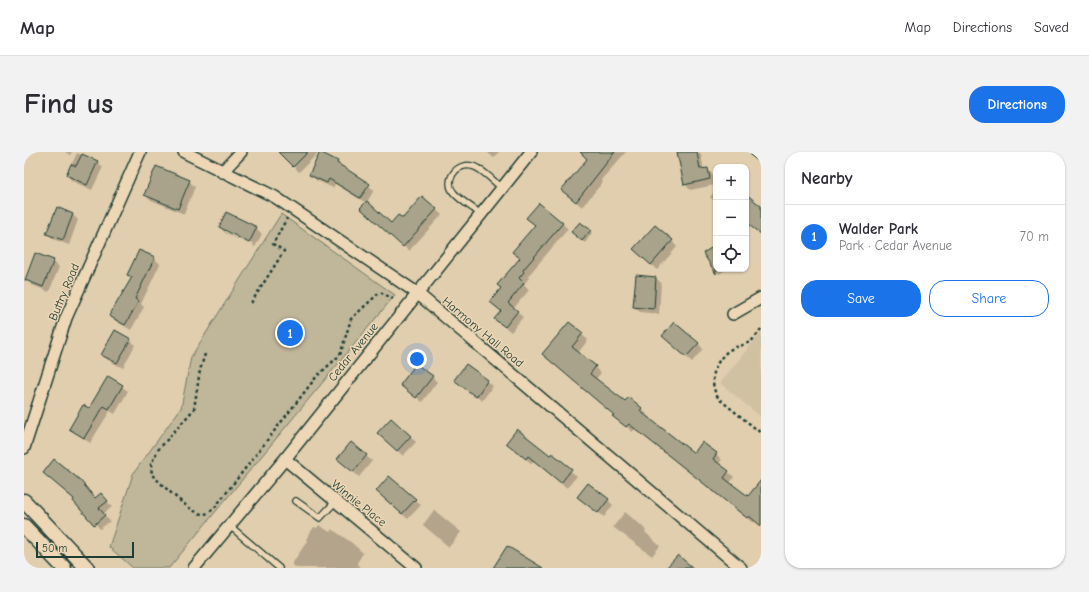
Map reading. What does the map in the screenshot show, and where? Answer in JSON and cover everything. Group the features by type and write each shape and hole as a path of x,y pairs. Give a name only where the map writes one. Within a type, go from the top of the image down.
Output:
{"street":[{"name":"Buttry Road","path":"24,448 66,318 140,152"},
{"name":"Harmony Hall Road","path":"184,152 275,197 417,293 741,568"},
{"path":"222,172 241,152"},
{"name":"Cedar Avenue","path":"194,568 285,459 531,152"},
{"path":"758,152 761,155"},
{"path":"733,314 761,298"},
{"name":"Winnie Place","path":"285,459 416,568"},
{"path":"24,501 87,568"},
{"path":"24,526 64,568"}],"lane":[{"path":"481,214 453,193 450,182 454,171 462,166 475,167 502,188"},
{"path":"296,501 320,518 336,501"},
{"path":"230,526 279,568"}],"path":[{"path":"251,302 284,251 273,244 293,209"},
{"path":"205,354 200,370 194,409 158,450 151,464 152,475 193,510 202,514 209,513 216,506 317,376 340,355 351,319 380,292 393,299"},
{"path":"761,329 750,342 726,352 716,368 712,384 718,399 761,433"}],"shaded area":[{"path":"281,214 395,295 169,568 133,568 109,547 133,474 181,408 191,357"},
{"path":"761,332 761,417 720,383"}],"building":[{"path":"278,152 308,152 293,167"},
{"path":"320,152 338,161 337,163 370,184 360,198 329,179 327,183 309,175"},
{"path":"580,152 615,152 576,202 561,190 587,159"},
{"path":"677,152 697,152 700,169 708,168 710,179 684,185"},
{"path":"82,154 98,161 87,185 66,175 71,164 76,166"},
{"path":"156,166 190,180 178,209 144,195"},
{"path":"422,196 437,209 403,247 360,208 367,201 391,223 398,215 403,218"},
{"path":"749,196 761,206 761,234 749,225"},
{"path":"539,203 563,223 523,270 524,272 519,278 524,283 508,303 518,311 505,327 494,319 501,311 490,302 501,288 497,285 520,258 512,252 535,225 526,218"},
{"path":"57,207 73,214 63,240 46,234"},
{"path":"226,212 257,227 249,243 219,227"},
{"path":"580,222 591,230 582,241 571,232"},
{"path":"655,225 673,240 651,265 633,249"},
{"path":"713,247 713,269 703,253"},
{"path":"139,250 155,257 135,299 139,301 125,325 109,316 132,277 127,275"},
{"path":"35,253 54,260 43,287 25,280"},
{"path":"636,275 656,277 654,309 633,307"},
{"path":"569,322 583,333 572,347 596,366 590,374 625,401 629,397 642,408 640,411 694,453 702,442 717,453 713,459 729,471 724,478 748,496 761,480 761,526 749,516 747,518 629,424 626,427 542,354"},
{"path":"674,322 699,343 686,357 662,336"},
{"path":"115,330 131,339 117,363 101,355"},
{"path":"416,364 433,376 416,398 400,385"},
{"path":"466,364 488,380 476,397 454,380"},
{"path":"108,376 123,385 109,409 104,406 84,438 69,429 83,405 89,408"},
{"path":"391,418 411,436 397,451 377,433"},
{"path":"517,429 550,455 552,453 572,469 561,483 528,456 526,459 506,443"},
{"path":"351,442 367,455 353,472 337,459"},
{"path":"54,459 80,480 95,498 101,493 108,501 99,508 105,515 94,525 73,501 74,499 43,473"},
{"path":"389,476 416,499 402,514 376,491"},
{"path":"588,483 609,499 598,513 577,497"},
{"path":"507,546 543,568 493,568"},
{"path":"678,555 693,568 666,568"}],"place":[{"name":"Walder Park","path":"290,333"}]}
